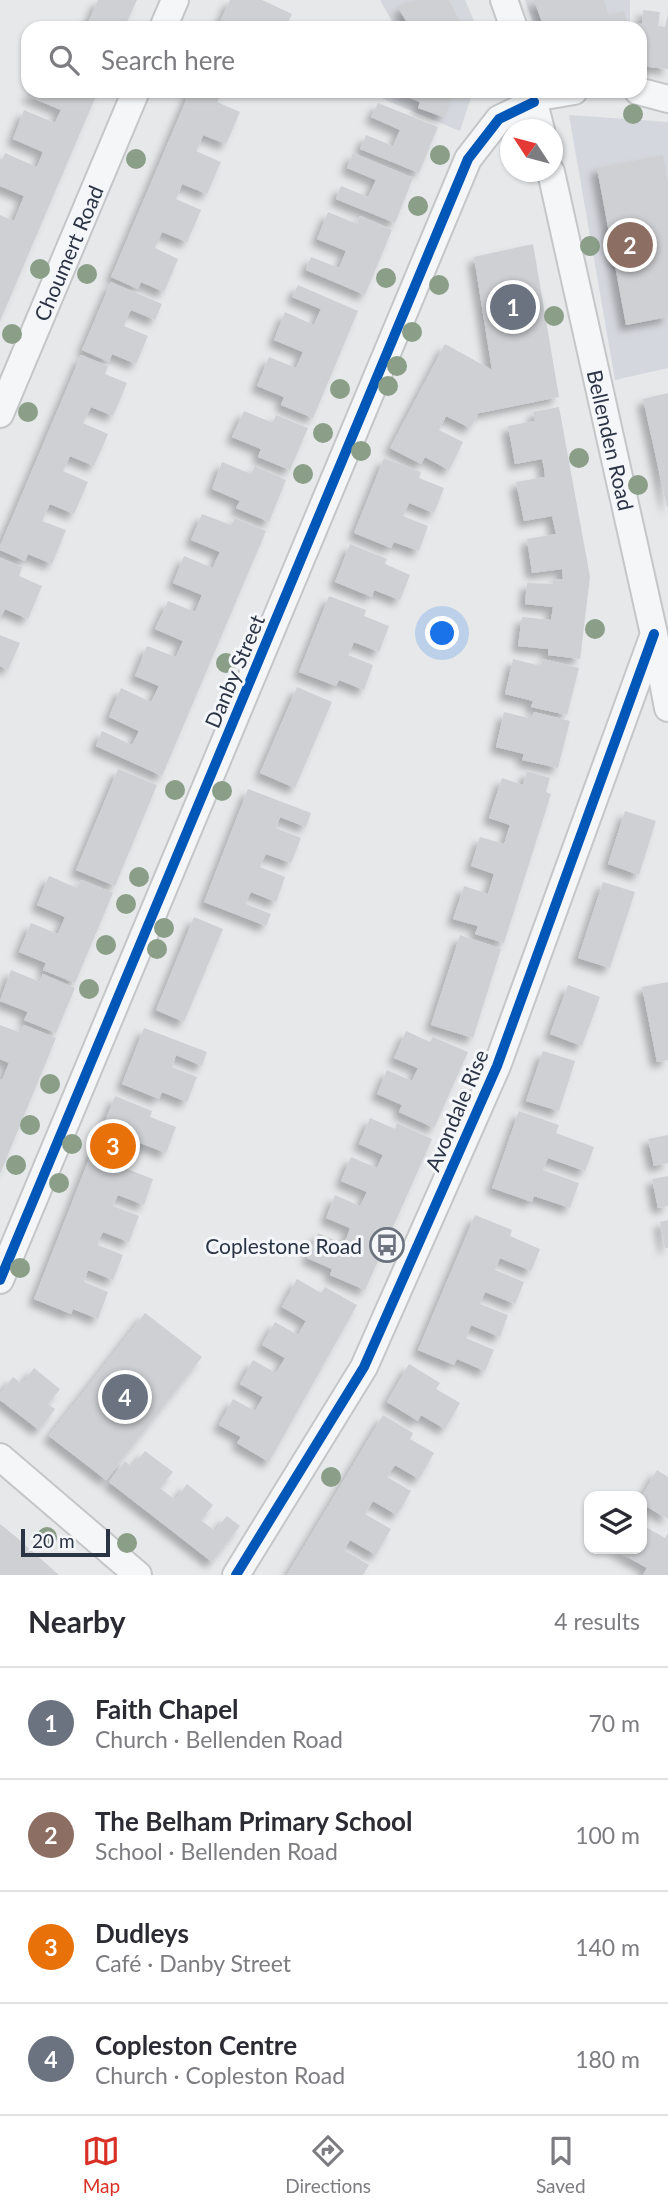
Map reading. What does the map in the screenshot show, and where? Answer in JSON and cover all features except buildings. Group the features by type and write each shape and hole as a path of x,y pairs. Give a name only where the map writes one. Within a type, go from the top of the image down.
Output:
{"street":[{"path":"166,21 174,0"},
{"path":"504,0 512,21"},
{"path":"647,93 668,99"},
{"name":"Choumert Road","path":"0,414 133,98"},
{"name":"Danby Street","path":"0,1280 468,159 499,119 531,98"},
{"path":"533,98 538,119"},
{"name":"Bellenden Road","path":"553,182 668,708"},
{"name":"Avondale Rise","path":"236,1575 364,1367 497,1066 654,634"},
{"path":"0,1457 138,1575"}],"shaded area":[{"path":"380,0 465,0 474,21 392,21"},
{"path":"525,0 630,0 630,21 532,21"},
{"path":"383,98 471,98 460,131"},
{"path":"569,115 668,122 668,368 615,380"}],"cycle path":[{"path":"0,1280 468,159 499,119 534,102"},
{"path":"236,1575 364,1367 497,1066 654,634"}],"place":[{"name":"The Belham Primary School","path":"630,245"},
{"name":"Faith Chapel","path":"513,307"},
{"name":"Dudleys","path":"113,1146"},
{"name":"Coplestone Road","path":"387,1245"},
{"name":"Copleston Centre","path":"125,1397"}]}
